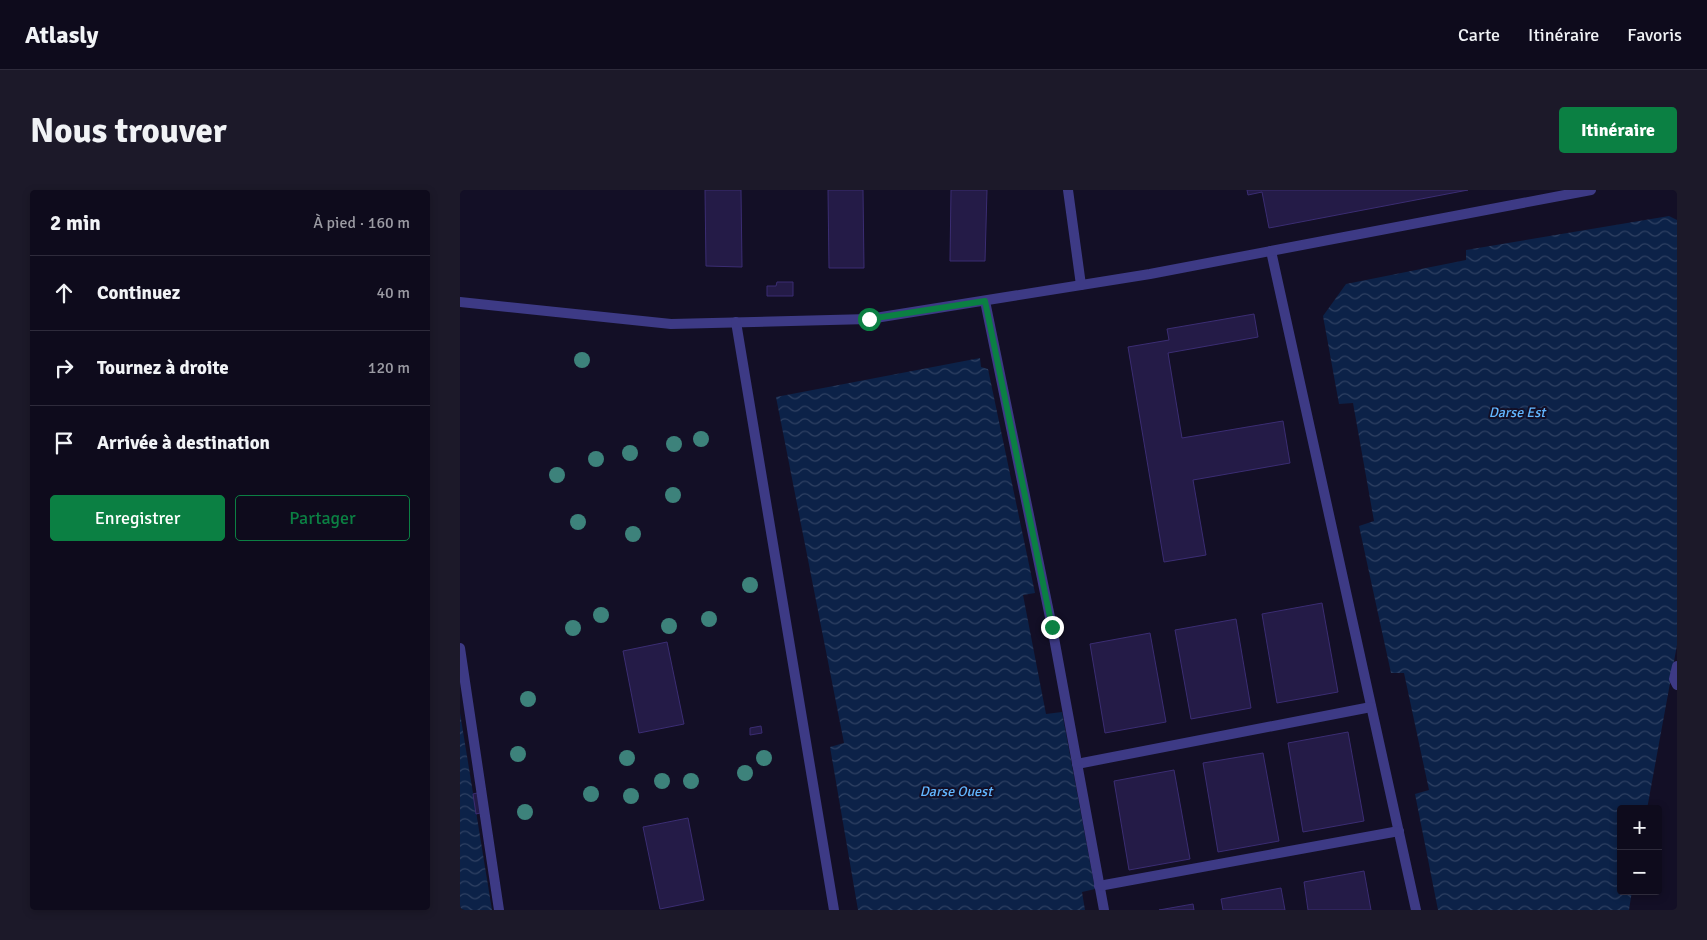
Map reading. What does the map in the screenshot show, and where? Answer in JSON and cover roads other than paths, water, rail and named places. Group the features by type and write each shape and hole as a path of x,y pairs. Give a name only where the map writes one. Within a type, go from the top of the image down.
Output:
{"lane":[{"path":"1068,190 1081,285"},
{"path":"460,302 671,324 869,319 1081,285 1591,190"},
{"path":"1271,251 1416,910"},
{"path":"985,301 1077,764 1104,910"},
{"path":"736,322 834,910"},
{"path":"460,648 499,910"},
{"path":"1677,666 1674,679 1677,685"},
{"path":"1077,764 1371,707"},
{"path":"1100,886 1398,831"}],"water":[{"name":"Darse Est","path":"1669,216 1677,220 1677,645 1648,805 1617,805 1617,895 1631,895 1629,910 1438,910 1415,794 1429,790 1404,673 1391,673 1359,526 1374,521 1353,403 1339,404 1323,316 1346,284 1466,260 1466,250"},
{"name":"Darse Ouest","path":"980,358 981,367 988,369 1035,593 1023,595 1046,714 1062,712 1095,889 1082,892 1085,910 858,910 830,747 844,743 776,397"},
{"path":"460,713 492,910 460,910"}]}
